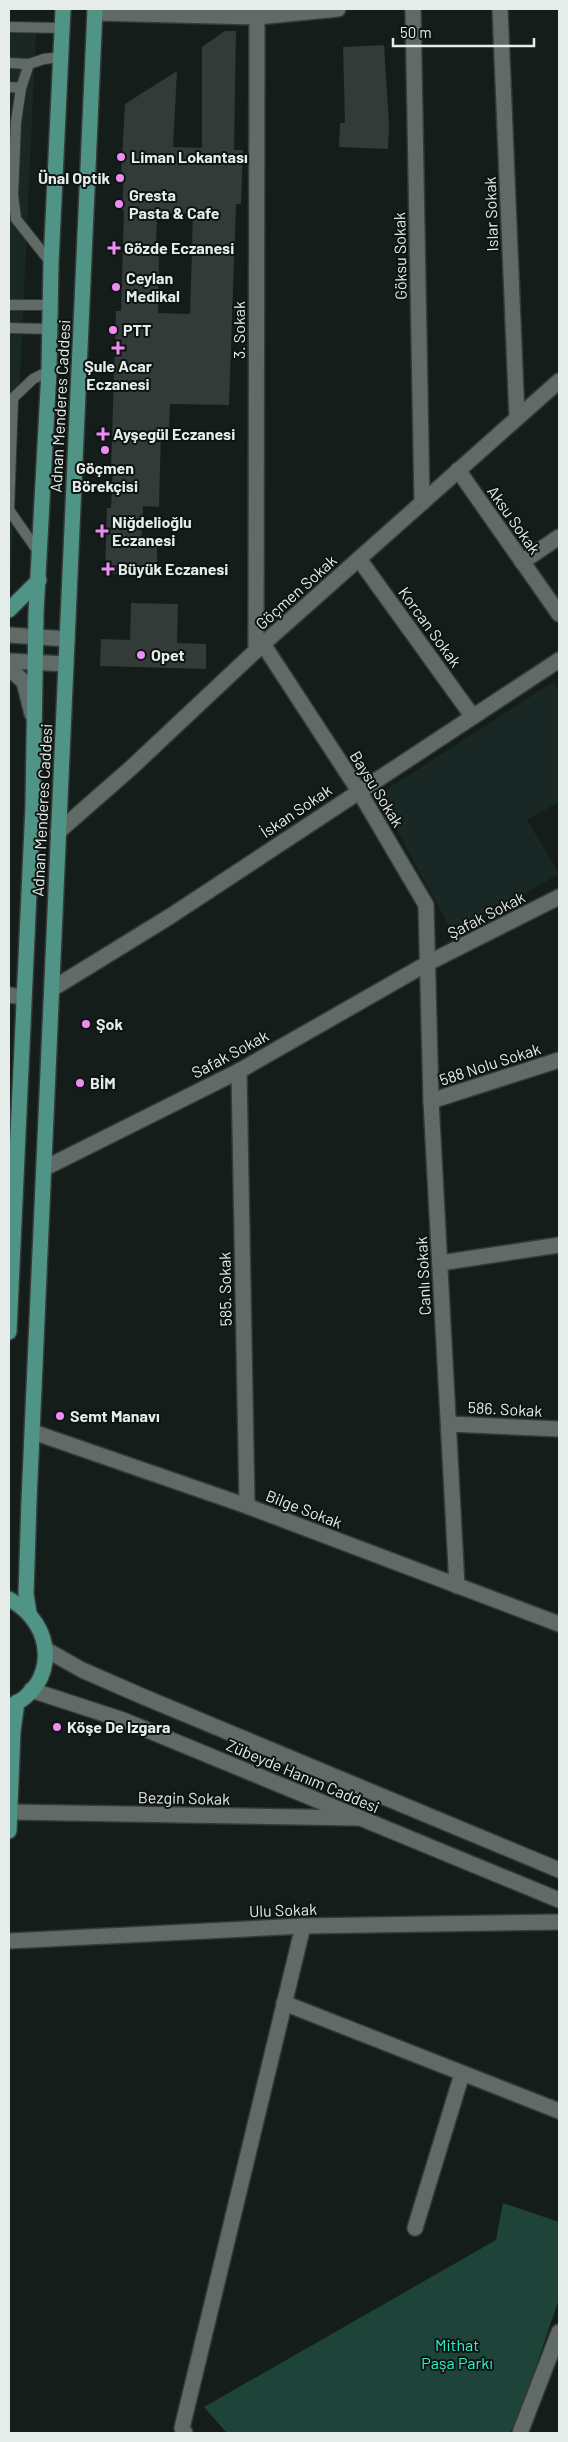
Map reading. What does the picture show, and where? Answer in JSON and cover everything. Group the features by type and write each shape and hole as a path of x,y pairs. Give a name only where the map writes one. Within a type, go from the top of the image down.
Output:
{"main road":[{"name":"Adnan Menderes Caddesi","path":"9,1332 14,1125 24,997 33,805 35,662 49,371 51,263 62,9"},
{"name":"Adnan Menderes Caddesi","path":"29,1613 26,1594 95,11"},
{"path":"9,610 39,580"},
{"path":"9,1599 23,1607 36,1621 44,1640 45,1649 45,1661 39,1680 31,1690 13,1704 9,1830"}],"street":[{"path":"95,11 257,13 338,9"},
{"name":"Göksu Sokak","path":"413,9 422,503"},
{"name":"Islar Sokak","path":"500,9 517,418"},
{"name":"3. Sokak","path":"257,13 259,647"},
{"name":"Göçmen Sokak","path":"58,832 131,768 259,647 559,381"},
{"name":"Aksu Sokak","path":"458,470 559,614"},
{"path":"522,562 559,538"},
{"name":"Korcan Sokak","path":"359,559 473,716"},
{"path":"9,635 67,639"},
{"name":"Baysu Sokak","path":"259,647 359,791 426,905 428,963"},
{"name":"İskan Sokak","path":"52,989 169,917 559,660"},
{"path":"9,661 66,664"},
{"path":"9,668 24,682 34,726"},
{"name":"Şafak Sokak","path":"428,963 559,897"},
{"name":"Safak Sokak","path":"45,1168 238,1071 428,963"},
{"name":"Canlı Sokak","path":"428,963 431,1101 457,1586"},
{"path":"9,995 24,997"},
{"name":"588 Nolu Sokak","path":"431,1101 559,1060"},
{"name":"585. Sokak","path":"238,1071 247,1506"},
{"path":"440,1264 559,1245"},
{"name":"586. Sokak","path":"449,1424 559,1429"},
{"name":"Bilge Sokak","path":"33,1432 247,1506 559,1624"},
{"name":"Zübeyde Hanım Caddesi","path":"45,1649 82,1670 144,1697 559,1870"},
{"name":"Zübeyde Hanım Caddesi","path":"31,1690 123,1720 559,1900"},
{"name":"Bezgin Sokak","path":"10,1812 358,1818"},
{"name":"Ulu Sokak","path":"9,1941 304,1926 559,1922"},
{"path":"186,2433 182,2428 304,1926"},
{"path":"284,2003 462,2074 559,2110"},
{"path":"415,2228 462,2074"},
{"path":"520,2433 559,2332"}],"lane":[{"path":"9,27 62,28"},
{"path":"9,63 29,64 44,58 61,57"},
{"path":"29,64 21,88 16,122 13,195 16,219 51,263"},
{"path":"9,87 21,88"},
{"path":"9,305 50,306"},
{"path":"9,328 50,330"},
{"path":"39,553 9,510 13,398 34,379 49,371"}],"shaded area":[{"path":"9,29 36,32 10,597 9,597"},
{"path":"553,682 559,692 559,802 527,820 559,874 453,934 378,795"}],"green space":[{"name":"Mithat Paşa Parkı","path":"503,2203 559,2222 559,2299 517,2422 509,2433 227,2433 204,2407 496,2240"}],"building":[{"path":"225,31 236,31 234,150 243,150 241,204 236,204 229,405 170,404 169,430 161,430 159,507 143,506 141,545 157,545 157,575 105,573 107,508 111,508 113,470 111,470 116,311 121,311 124,175 121,175 125,104 177,71 173,147 202,148 202,47","holes":["157,212 193,214 190,314 158,313 159,249 156,249"]},
{"path":"384,45 389,125 388,149 339,147 340,123 345,123 343,47"},
{"path":"131,603 178,604 177,643 206,644 206,669 100,666 101,639 130,640"}],"place":[{"name":"Liman Lokantası","path":"121,157"},
{"name":"Ünal Optik","path":"120,178"},
{"name":"Gresta Pasta & Cafe","path":"119,204"},
{"name":"Gözde Eczanesi","path":"114,248"},
{"name":"Ceylan Medikal","path":"116,287"},
{"name":"PTT","path":"113,330"},
{"name":"Şule Acar Eczanesi","path":"118,348"},
{"name":"Ayşegül Eczanesi","path":"103,434"},
{"name":"Göçmen Börekçisi","path":"105,450"},
{"name":"Niğdelioğlu Eczanesi","path":"102,531"},
{"name":"Büyük Eczanesi","path":"108,569"},
{"name":"Opet","path":"141,655"},
{"name":"Şok","path":"86,1024"},
{"name":"BİM","path":"80,1083"},
{"name":"Semt Manavı","path":"60,1416"},
{"name":"Köşe De Izgara","path":"57,1727"}]}
